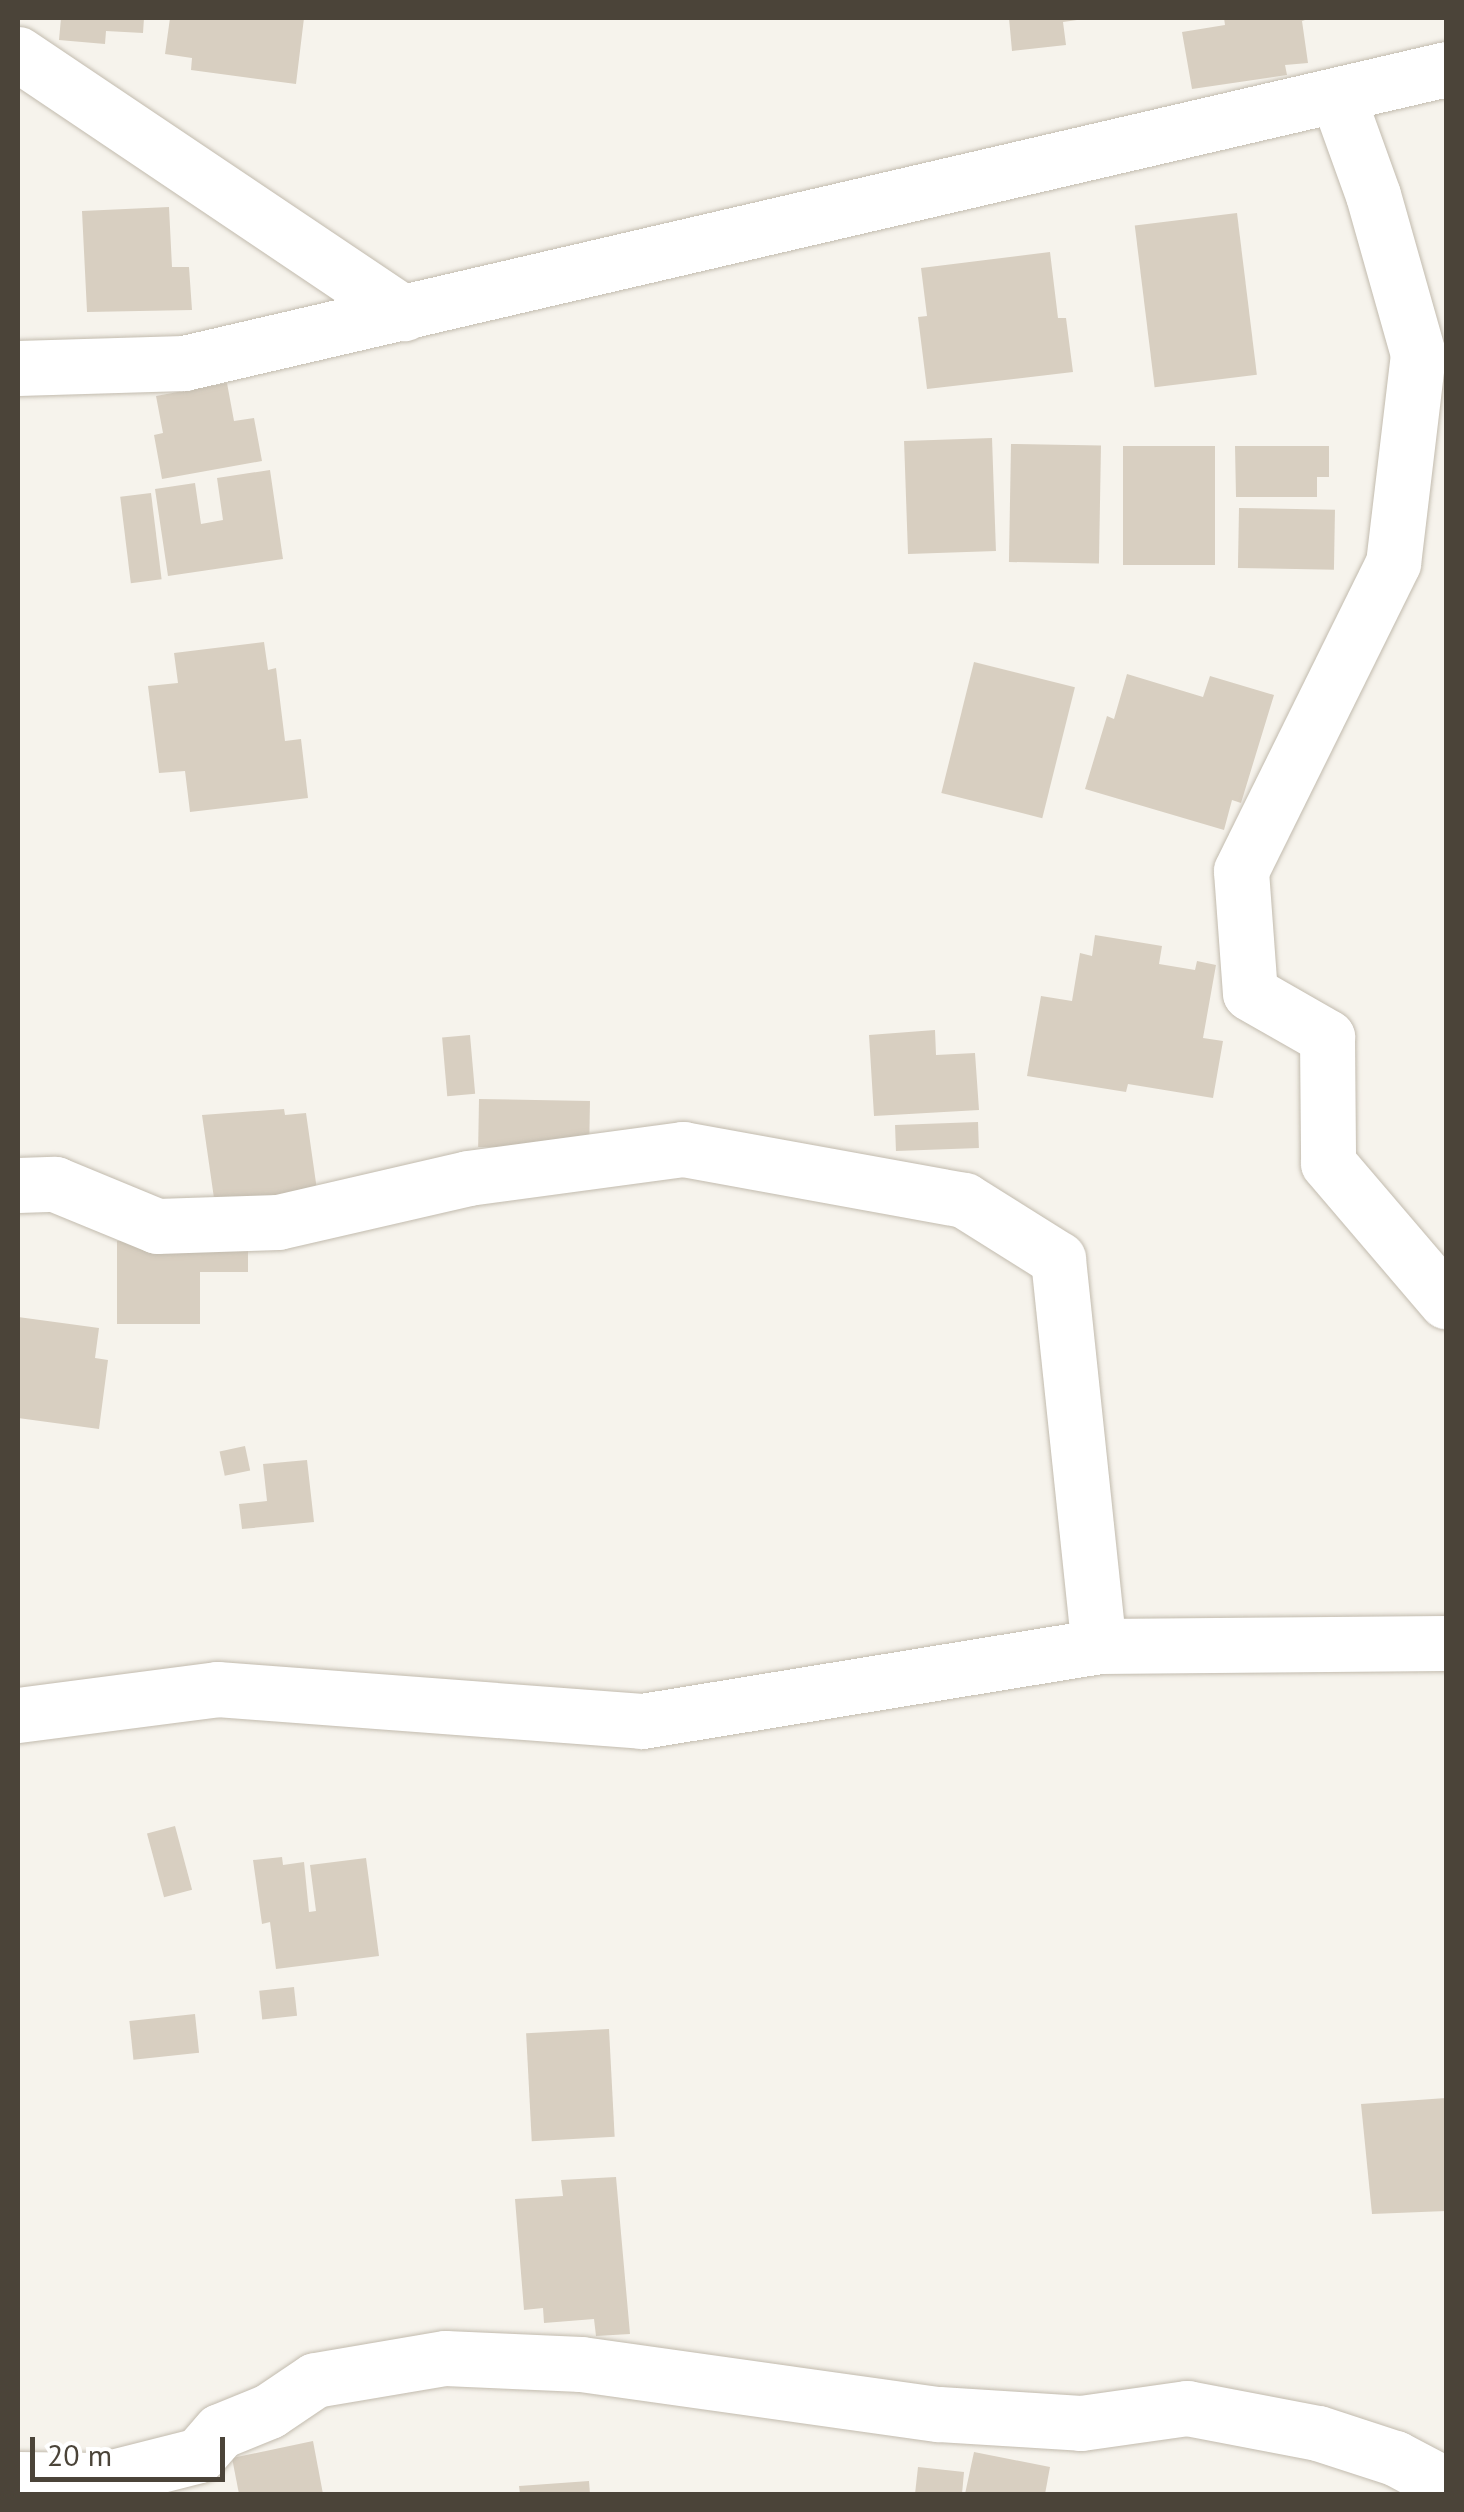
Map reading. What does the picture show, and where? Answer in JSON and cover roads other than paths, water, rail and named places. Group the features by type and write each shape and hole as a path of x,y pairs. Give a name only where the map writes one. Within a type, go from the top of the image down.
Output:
{"street":[{"path":"18,54 404,313"},
{"path":"18,368 184,363 1446,69"},
{"path":"1337,95 1374,195 1418,354 1393,563 1241,871 1250,993 1327,1036 1328,1164 1446,1301"},
{"path":"18,1185 55,1184 157,1226 278,1222 468,1178 683,1150 964,1200 1058,1259 1099,1646"},
{"path":"18,1715 217,1689 642,1721 1099,1646 1446,1643"},
{"path":"18,2480 102,2480 199,2455 220,2431 268,2411 315,2380 446,2358 581,2364 956,2415 1080,2423 1187,2408 1318,2433 1395,2458 1446,2485"}]}
